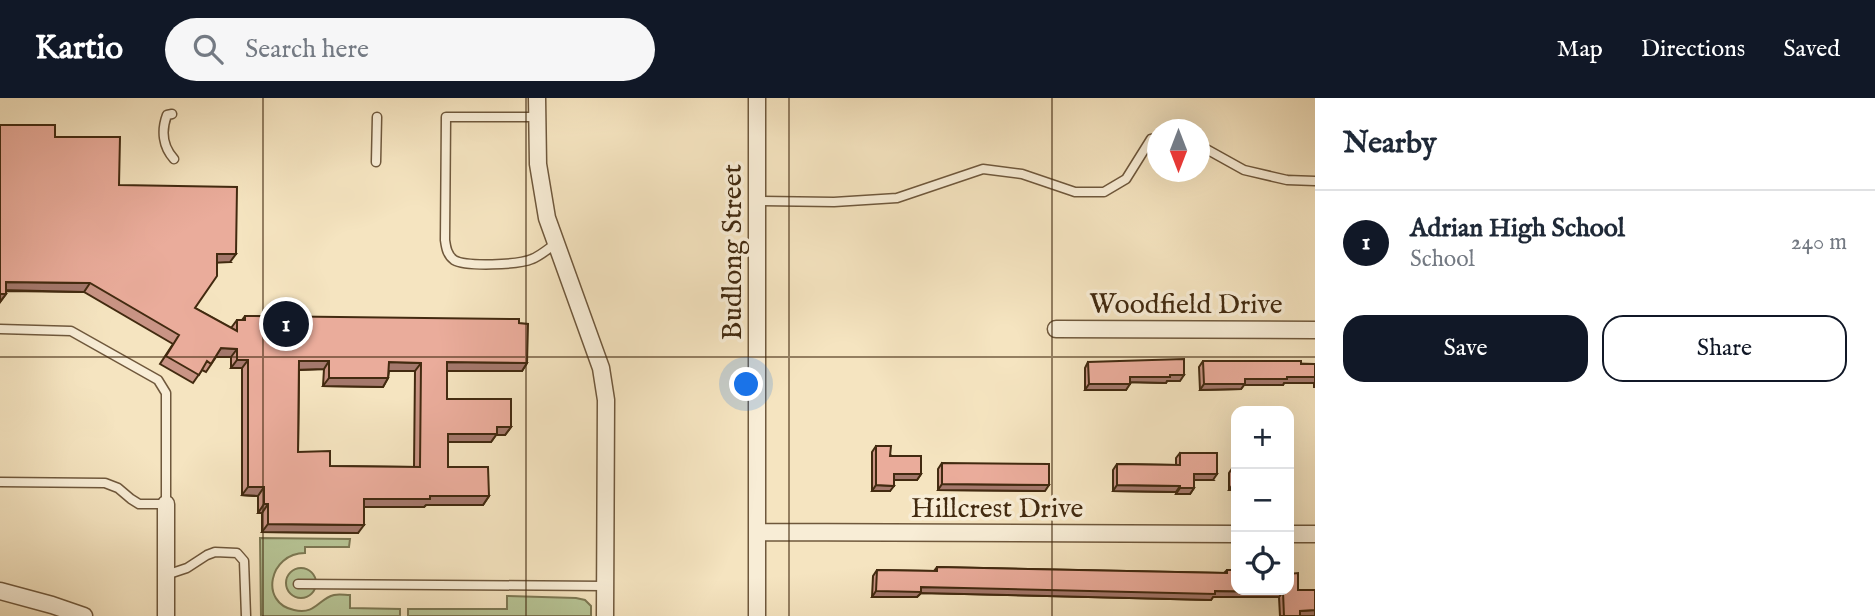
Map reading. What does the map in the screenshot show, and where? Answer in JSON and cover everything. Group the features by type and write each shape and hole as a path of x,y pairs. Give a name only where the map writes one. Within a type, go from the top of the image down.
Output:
{"street":[{"path":"537,98 541,188 555,244 601,368 606,400 605,616"},
{"name":"Budlong Street","path":"757,98 757,616"},
{"name":"Woodfield Drive","path":"1056,328 1315,330"},
{"path":"166,504 166,616"},
{"name":"Hillcrest Drive","path":"758,532 1231,534"},
{"path":"1294,534 1315,534"},
{"path":"0,591 84,616"}],"lane":[{"path":"172,114 167,115 165,120 164,145 174,159"},
{"path":"376,162 377,117"},
{"path":"537,117 446,117 444,240 446,249 455,261 473,264 514,264 530,260 555,244"},
{"path":"756,201 834,202 897,198 983,169 1022,174 1075,192 1104,192 1126,179 1147,145"},
{"path":"1210,151 1244,170 1287,180 1315,181"},
{"path":"0,329 71,331 158,380 166,393 166,504 139,504 118,488 105,483 0,482"},
{"path":"166,575 187,568 215,552 237,553 244,561 246,616"},
{"path":"298,584 604,586"}],"green space":[{"path":"260,538 350,539 349,547 305,547 305,553 293,555 283,561 276,569 273,589 283,606 301,611 312,609 334,595 350,595 350,608 400,609 400,616 261,616"},
{"path":"301,568 307,569 315,577 315,589 307,597 301,598 295,597 287,589 286,583 287,577 295,569"},
{"path":"507,596 585,600 591,606 591,616 408,616 408,609 507,609"}],"building":[{"path":"0,125 55,125 55,137 120,137 119,185 237,187 236,254 217,254 217,276 195,308 237,331 237,320 245,320 245,316 519,319 519,323 528,324 527,363 447,362 447,399 511,399 511,427 497,427 497,434 448,434 448,467 488,467 489,496 364,499 364,525 268,524 268,504 264,504 264,487 248,487 248,360 237,360 237,349 221,348 211,364 207,361 199,375 166,356 179,335 90,283 6,282 6,294 0,294","holes":["299,361 329,361 329,378 388,378 389,362 421,363 420,467 330,466 330,451 298,452"]},
{"path":"1184,359 1184,375 1130,377 1130,384 1089,384 1088,362"},
{"path":"1203,361 1301,361 1301,364 1315,364 1315,377 1245,379 1245,384 1204,384"},
{"path":"876,446 891,446 890,456 921,456 921,474 894,474 894,486 876,485"},
{"path":"1180,453 1217,453 1217,474 1194,474 1194,488 1117,485 1117,464 1180,465"},
{"path":"942,463 1049,464 1049,485 942,484"},
{"path":"937,567 1227,573 1227,570 1231,570 1231,591 1215,591 1215,594 921,587 921,592 876,591 877,570 937,571"},
{"path":"1294,573 1298,573 1298,590 1315,590 1315,610 1300,611 1300,616 1284,616 1283,595 1294,595"}],"place":[{"name":"Adrian High School","path":"286,324"}]}
